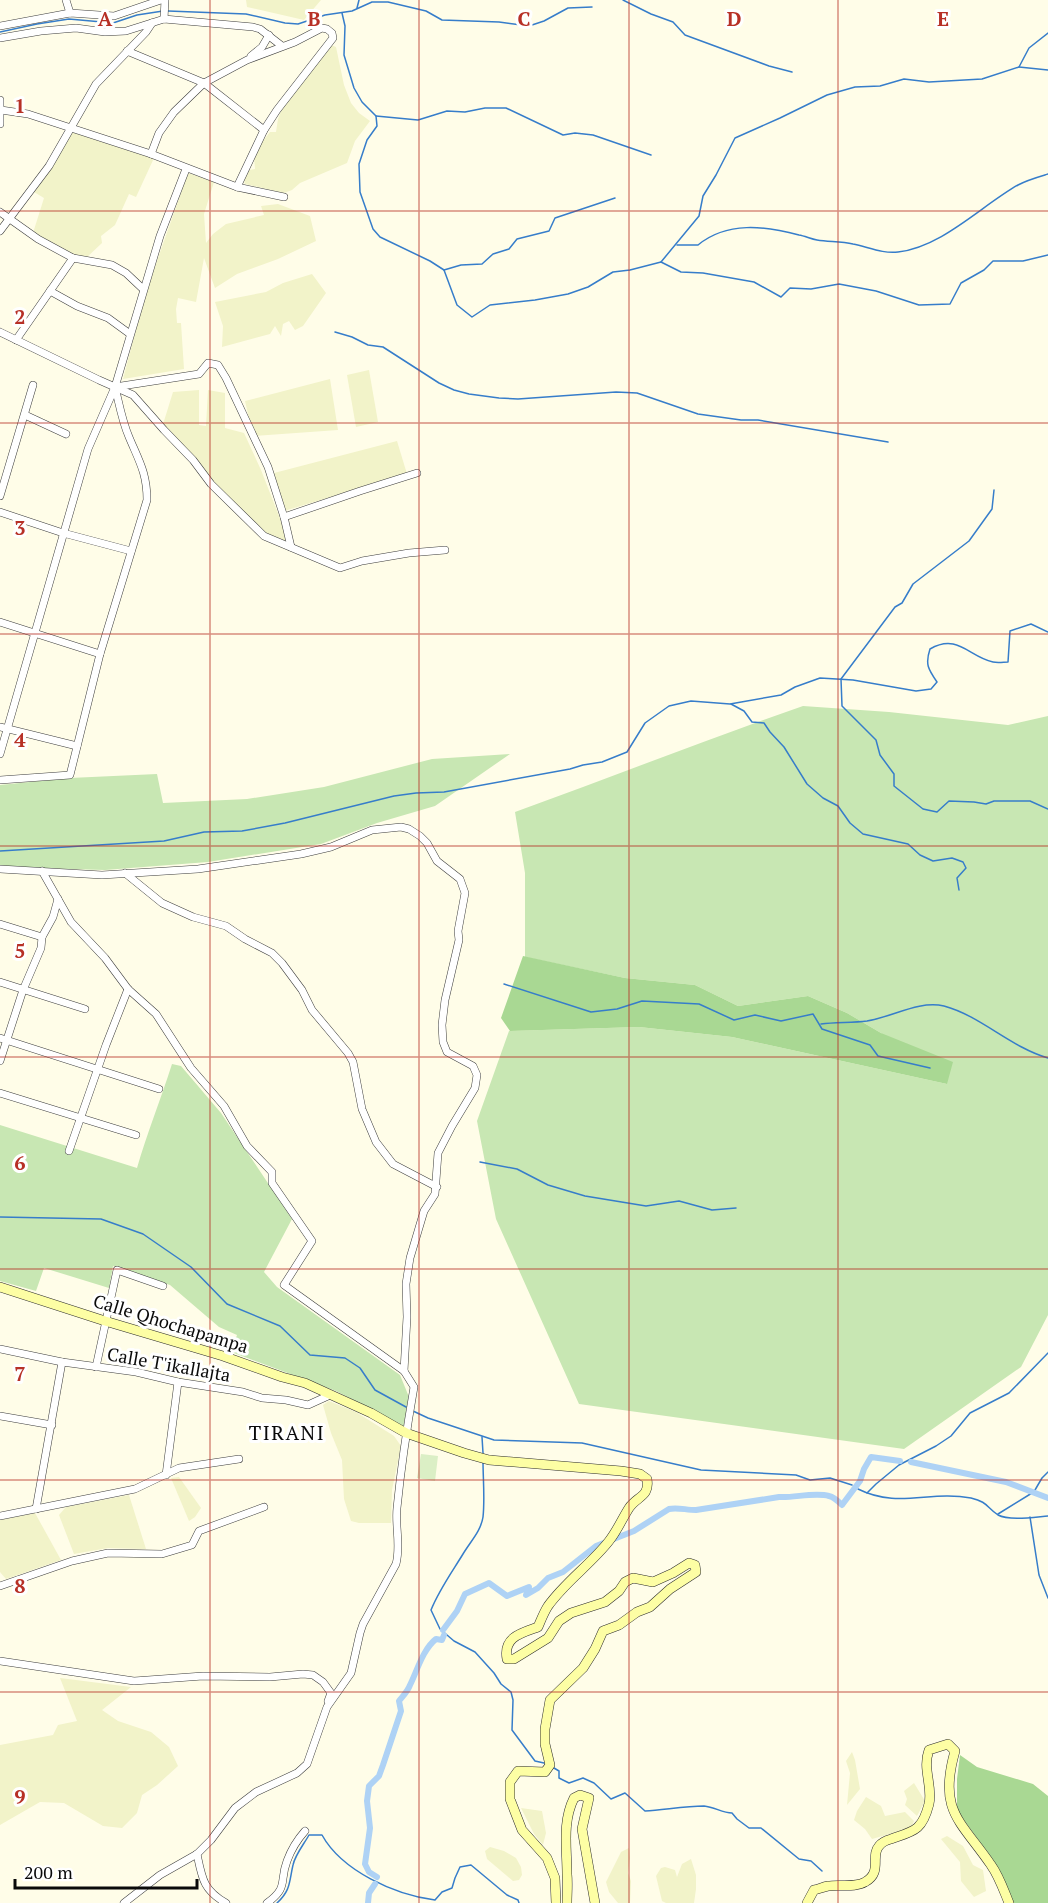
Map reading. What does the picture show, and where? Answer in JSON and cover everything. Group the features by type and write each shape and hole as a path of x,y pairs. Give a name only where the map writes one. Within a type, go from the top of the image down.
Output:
{"street":[{"path":"66,0 70,13"},
{"path":"0,26 70,13 114,16 163,0 164,14"},
{"path":"0,231 49,166 96,84 152,23 164,14 253,27 260,29 282,46"},
{"path":"0,39 41,31 76,28 105,32 126,31 152,23"},
{"path":"151,154 159,133 174,112 204,83 247,60 296,42 322,28 327,29 332,33 333,38 264,130 237,187"},
{"path":"247,60 262,46 269,35"},
{"path":"128,51 204,83 264,130"},
{"path":"0,99 0,124"},
{"path":"1,110 28,114 151,154 237,187 284,198"},
{"path":"0,754 3,728 34,633 88,449 115,387 160,236 186,169"},
{"path":"0,212 38,239 73,258 112,265 126,273 143,289"},
{"path":"16,340 73,258"},
{"path":"50,291 77,306 108,318 130,334"},
{"path":"0,332 133,395 193,460 211,484 264,536 340,568 362,561 445,550"},
{"path":"115,387 199,374 208,363 218,365 268,467 291,547"},
{"path":"0,496 33,385"},
{"path":"0,780 70,774 100,654 147,500 141,463 123,423 115,387"},
{"path":"25,415 66,434"},
{"path":"284,517 417,473"},
{"path":"0,512 63,533 131,551"},
{"path":"0,622 100,654"},
{"path":"3,728 77,746"},
{"path":"0,869 102,875 198,869 291,856 331,847 372,830 401,827 414,831 427,843 437,861 460,879 465,893 458,931 459,940 444,1011 443,1042 447,1052 473,1066 477,1076 475,1088 438,1153 437,1188 431,1202 424,1210 410,1258 406,1284 404,1371"},
{"path":"42,871 70,922 105,958 128,989 156,1014 191,1068 224,1106 247,1146 272,1172 272,1183 312,1241 284,1284 404,1371 414,1387 396,1510 399,1556 392,1574 363,1624 351,1673 327,1707"},
{"path":"124,873 162,903 226,926 272,953 282,963 302,990 312,1010 354,1062 362,1110 376,1142 393,1164 437,1188"},
{"path":"0,1061 3,1039 38,957 42,937 53,917 58,899"},
{"path":"0,924 42,937"},
{"path":"0,982 85,1009"},
{"path":"69,1151 128,989"},
{"path":"3,1039 159,1089"},
{"path":"0,1093 136,1135"},
{"path":"96,1367 117,1270 163,1286"},
{"name":"Calle Qhochapampa","path":"0,1287 305,1383 407,1429 489,1460 621,1471 640,1474 647,1479 649,1487 646,1492 630,1506 610,1540 546,1609 538,1628 520,1634 508,1643 505,1650 507,1659 514,1659 548,1638 559,1621 571,1613 605,1602 619,1591 625,1582 633,1578 653,1582 688,1563 695,1565 696,1572 670,1589 651,1607 603,1631 596,1649 583,1668 550,1700 544,1729 550,1765 545,1772 518,1771 510,1782 510,1799 522,1830 547,1858 555,1878 556,1903"},
{"name":"Calle T'ikallajta","path":"0,1349 308,1405 330,1395"},
{"path":"36,1509 62,1362"},
{"path":"165,1475 178,1382"},
{"path":"0,1416 52,1425"},
{"path":"0,1516 135,1490 179,1468 239,1459"},
{"path":"0,1586 72,1562 108,1553 162,1554 192,1545 200,1531 264,1507"},
{"path":"0,1661 134,1681 202,1676 270,1677 303,1674 313,1675 323,1682 331,1693 314,1749 303,1770 256,1792 235,1808 211,1840 197,1854 160,1875 124,1903"},
{"path":"807,1903 814,1890 827,1886 864,1883 876,1868 876,1850 880,1845 886,1840 911,1834 920,1826 931,1793 925,1759 929,1750 948,1744 955,1751 948,1787 953,1813 962,1828 993,1866 1009,1903"},
{"path":"567,1903 565,1842 570,1805 574,1798 580,1796 589,1798 582,1829 595,1903"},
{"path":"267,1903 282,1888 286,1863 298,1839 305,1831"},
{"path":"197,1854 203,1881 216,1897 226,1903"}],"green space":[{"path":"246,0 321,0 304,20 247,7"},
{"path":"331,45 336,47 344,85 351,103 370,121 355,141 347,163 300,183 284,193 245,184 244,180 249,170 255,169 254,157 259,146 270,132 276,132 283,106"},
{"path":"71,130 154,158 136,197 129,194 115,225 101,236 102,243 86,258 75,256 33,233 44,198 34,192 57,158"},
{"path":"188,173 214,182 204,214 206,243 226,224 264,215 261,206 278,204 310,216 316,241 278,259 237,274 215,288 204,258 196,302 178,298 176,309 177,323 181,323 184,369 123,379 146,292"},
{"path":"312,274 326,293 303,326 295,330 289,321 283,324 281,336 275,326 270,334 222,347 223,326 215,302 266,292 283,283"},
{"path":"369,370 378,422 356,427 347,375"},
{"path":"330,379 338,430 253,436 245,401"},
{"path":"199,390 199,425 206,426 208,390 225,393 225,428 244,433 292,549 269,537 238,510 161,427 173,392"},
{"path":"397,441 407,474 284,511 274,473"},
{"path":"803,706 889,712 1008,725 1048,716 1048,1315 1021,1367 904,1449 579,1404 496,1219 477,1121 509,1031 639,1027 732,1037 947,1084 881,1033 847,1013 808,996 738,1006 695,985 625,978 525,957 525,873 515,812"},
{"path":"510,754 435,806 377,823 321,844 208,862 105,870 0,867 0,785 70,778 157,774 163,803 247,799 324,787 432,759"},
{"path":"523,956 625,978 695,985 738,1006 808,996 847,1013 881,1033 953,1062 947,1084 732,1037 639,1027 510,1031 501,1018"},
{"path":"172,1064 181,1066 221,1113 292,1219 264,1272 277,1287 400,1375 409,1397 403,1429 336,1391 231,1352 237,1335 219,1327 170,1285 113,1266 109,1288 44,1268 36,1291 0,1281 0,1125 137,1168"},
{"path":"329,1401 356,1412 394,1436 401,1446 392,1490 391,1523 351,1521 344,1499 342,1460 323,1405"},
{"path":"421,1454 438,1456 435,1481 417,1478"},
{"path":"179,1477 201,1508 189,1521 171,1478"},
{"path":"129,1495 146,1549 108,1548 74,1554 59,1515 66,1507"},
{"path":"35,1513 61,1560 6,1579 0,1572 0,1520"},
{"path":"60,1678 131,1687 102,1710 118,1721 151,1732 169,1747 178,1766 142,1795 137,1813 122,1828 103,1826 64,1803 40,1802 0,1825 0,1745 53,1735 58,1725 77,1721"},
{"path":"852,1752 860,1789 847,1805 850,1773 846,1761"},
{"path":"960,1755 977,1767 1033,1784 1048,1796 1048,1903 1013,1903 991,1857 957,1811"},
{"path":"914,1783 925,1801 917,1816 905,1805 907,1799 904,1791"},
{"path":"866,1797 881,1806 885,1816 905,1812 914,1821 911,1828 872,1839 854,1820"},
{"path":"521,1808 542,1811 546,1833 543,1845 534,1834"},
{"path":"947,1836 963,1846 973,1865 983,1870 986,1891 974,1897 961,1881 960,1862 941,1839"},
{"path":"490,1847 516,1858 521,1867 522,1875 519,1880 513,1881 487,1859 485,1851"},
{"path":"629,1848 630,1903 618,1903 609,1892 606,1882 621,1852"},
{"path":"691,1859 696,1875 694,1903 662,1901 656,1876 661,1868 675,1870 677,1877 682,1864"}],"waterway":[{"path":"357,8 359,0"},
{"path":"623,0 673,22 685,35 769,66 792,72"},
{"path":"168,11 246,14 298,24 325,15 352,11 372,2 388,2 426,11 442,20 499,22 529,26 568,8 592,7"},
{"path":"0,32 69,19 113,23 137,15 163,11"},
{"path":"342,13 345,26 344,55 354,88 362,102 376,116 377,126 367,140 359,164 360,192 373,229 380,237 444,270 457,305 472,317 490,305 568,294 588,287 613,272 661,262 681,272 703,273 754,282 781,297 790,288 811,289 839,284 876,291 919,305 950,304 961,283 984,270 993,261 1023,261 1048,255"},
{"path":"661,262 699,216 703,196 735,138 827,95 855,87 880,86 904,79 929,82 982,79 1019,67 1029,48 1048,33"},
{"path":"1019,67 1048,70"},
{"path":"376,116 418,120 447,111 465,112 485,108 506,108 563,135 575,133 593,135 651,155"},
{"path":"677,245 698,245 709,237 734,229 760,228 887,252 914,249 946,234 1018,185 1048,174"},
{"path":"444,270 461,265 482,264 493,254 509,249 517,239 549,231 555,218 615,198"},
{"path":"335,332 368,345 383,347 439,383 469,394 518,399 616,392 637,393 698,414 758,420 888,442"},
{"path":"994,490 992,509 969,541 913,584 902,603 895,607 841,679 842,706 876,740 880,755 894,774 894,786 923,809 937,812 949,801 986,804 994,801 1030,801 1048,809"},
{"path":"0,851 164,841 204,832 242,831 285,823 394,796 444,792 570,769 602,762 627,752 645,723 669,706 691,701 730,704 781,695 820,678 853,680 916,691 931,689 937,682 928,666 930,649 940,645 956,645 985,659 1008,662 1010,631 1031,624 1048,632"},
{"path":"731,704 744,711 752,722 764,723 784,747 807,784 823,798 838,806 850,823 863,834 908,844 920,855 933,861 952,858 963,862 966,868 957,878 959,890"},
{"path":"504,984 591,1012 617,1009 642,1001 699,1004 734,1020 755,1015 781,1021 813,1014 822,1029 870,1045 878,1056 930,1068"},
{"path":"821,1024 867,1021 925,1005 944,1006 971,1017 1021,1047 1048,1058"},
{"path":"480,1162 517,1169 548,1185 585,1196 646,1206 679,1201 712,1210 736,1208"},
{"path":"0,1217 101,1219 143,1234 191,1267 227,1304 280,1326 310,1355 345,1358 360,1368 375,1390 406,1407"},
{"path":"867,1493 899,1465 951,1436 970,1413 1009,1393 1048,1353"},
{"path":"413,1411 494,1440 582,1443 701,1470 796,1475 810,1480 830,1478 852,1485"},
{"path":"482,1437 483,1453"},
{"path":"443,1630 457,1611 465,1594 489,1583 507,1596 529,1587 526,1595 548,1578 563,1572 596,1546 634,1531 669,1509 696,1510 779,1497 817,1495 831,1497 842,1505 860,1481 871,1457 900,1461"},
{"path":"483,1461 482,1522 431,1610 440,1629 454,1641 475,1652 501,1684 511,1692 512,1730 535,1761 544,1763"},
{"path":"911,1462 1006,1482 1048,1498"},
{"path":"1035,1490 1048,1472"},
{"path":"858,1489 887,1498 942,1496 971,1498 984,1503 998,1515 1009,1518 1048,1516"},
{"path":"998,1514 1032,1493"},
{"path":"1030,1517 1039,1575 1048,1598"},
{"path":"377,1877 369,1872 365,1864 370,1828 367,1801 369,1786 379,1776 383,1765 401,1711 399,1701 408,1689 427,1648 436,1639 442,1640 444,1635"},
{"path":"554,1768 559,1771 559,1778 569,1783 583,1778 594,1783 611,1799 625,1793 645,1811 704,1806 732,1813 749,1828 761,1828 799,1859 811,1861 822,1871"},
{"path":"277,1903 287,1890 294,1861 309,1835 322,1835 342,1860 371,1879 403,1893 435,1900 442,1892 452,1888 460,1867 471,1865 519,1903"},
{"path":"368,1903 369,1893 375,1884"}],"district":[{"name":"TIRANI","path":"287,1432"}]}
